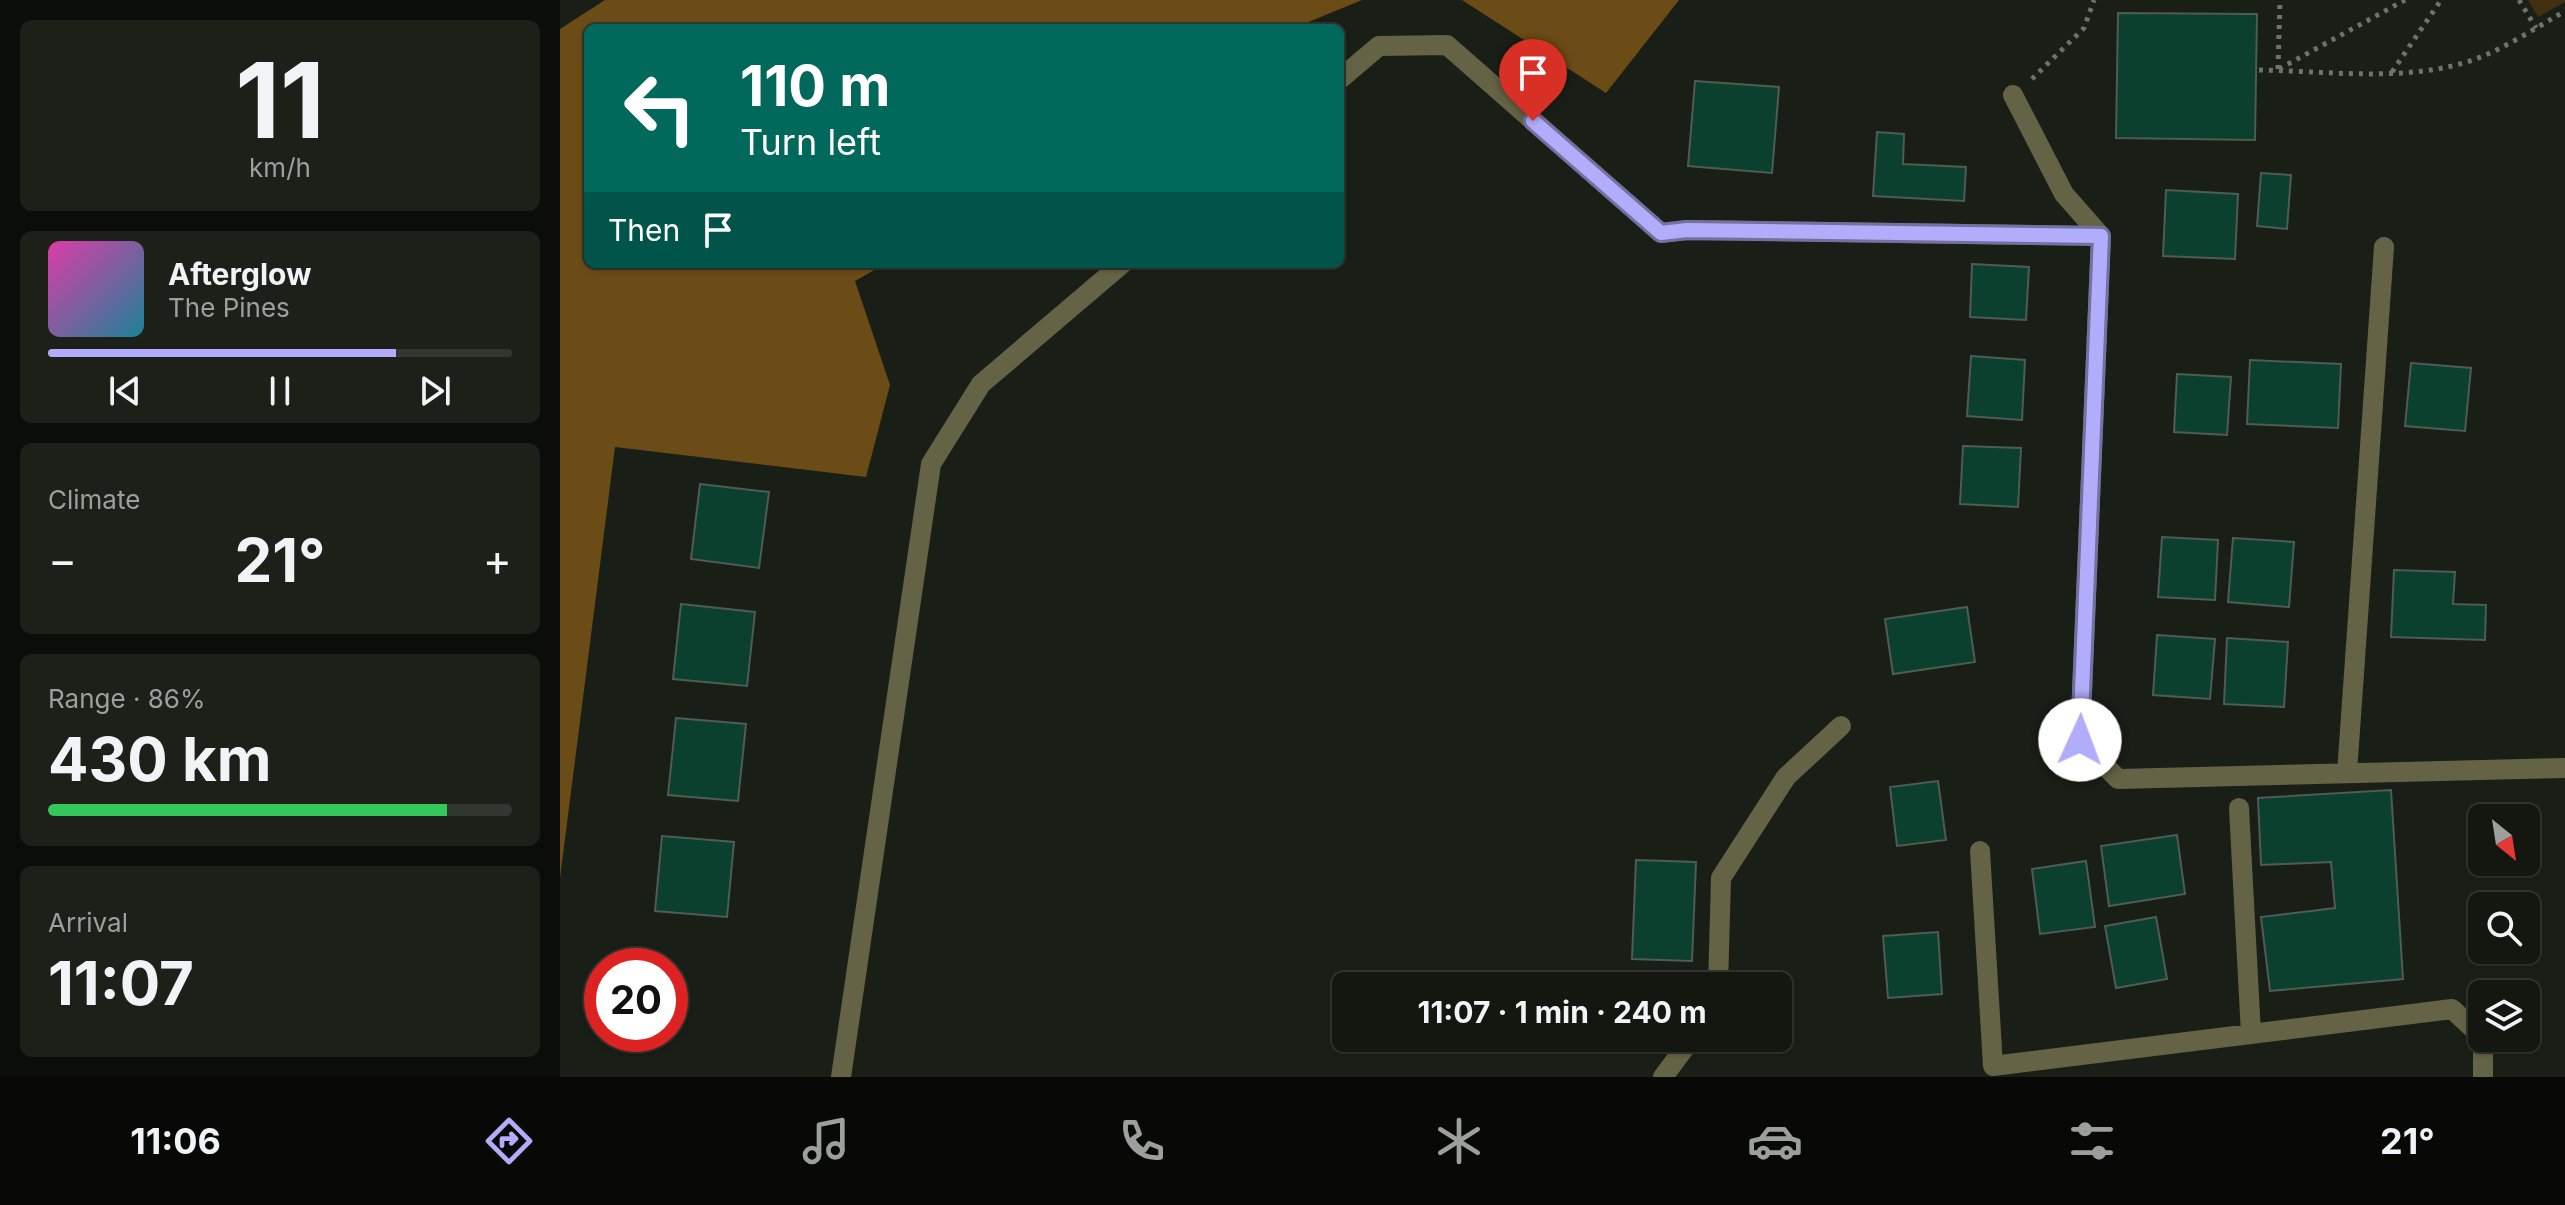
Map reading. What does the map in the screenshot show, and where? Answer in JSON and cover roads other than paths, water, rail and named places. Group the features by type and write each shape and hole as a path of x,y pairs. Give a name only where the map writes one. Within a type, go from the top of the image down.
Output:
{"lane":[{"path":"1344,76 1379,46 1447,45 1661,233 1687,230 2101,236"},
{"path":"2013,95 2064,194 2101,236 2080,740 2118,779 2565,768"},
{"path":"2347,773 2384,247"},
{"path":"841,1077 931,464 981,384 1117,268"},
{"path":"1718,972 1721,878 1786,777 1841,726"},
{"path":"2239,808 2251,1034"},
{"path":"1980,851 1993,1066 2452,1009 2468,1024"},
{"path":"1663,1077 1682,1052"},
{"path":"2482,1052 2483,1077"}]}
